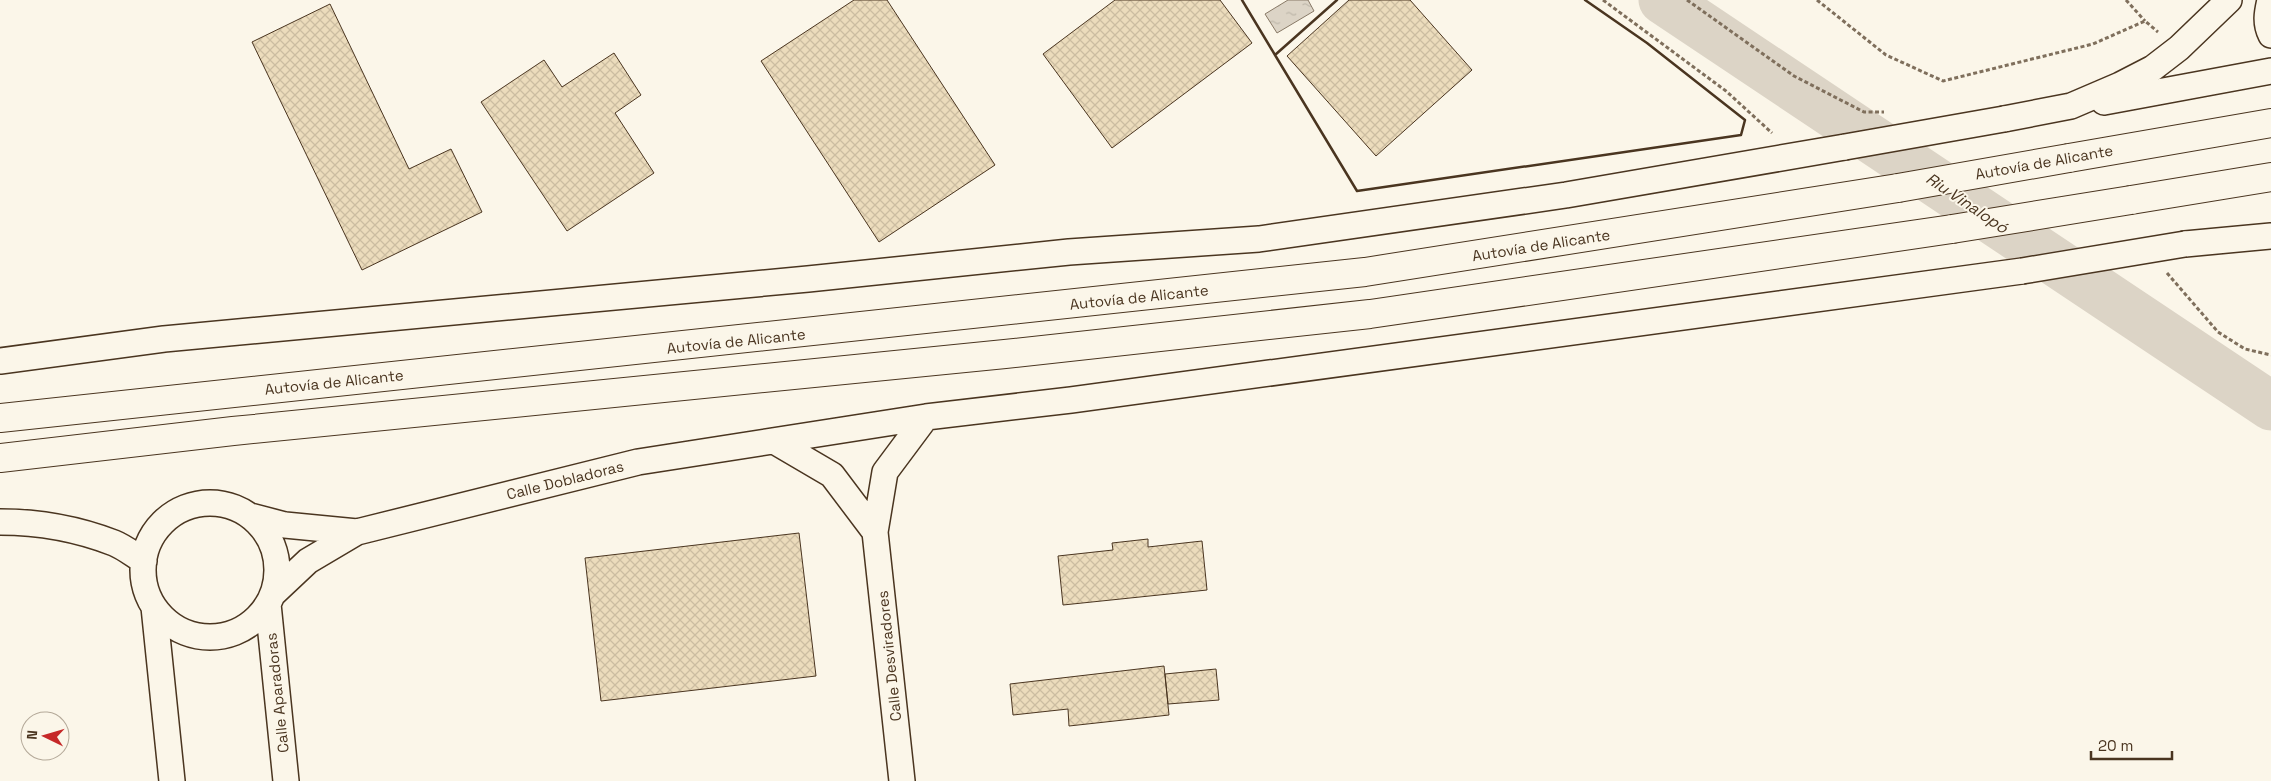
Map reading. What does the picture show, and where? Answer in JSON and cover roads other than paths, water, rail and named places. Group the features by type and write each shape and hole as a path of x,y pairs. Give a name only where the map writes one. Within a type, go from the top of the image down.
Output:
{"highway":[{"name":"Autovía de Alicante","path":"0,418 1365,272 1898,188 2271,123"},
{"path":"0,458 233,430 1014,353 1370,314 1952,229 2271,176"}],"street":[{"path":"2071,106 2120,85 2153,68 2179,48 2229,0"},
{"path":"2270,0 2267,15 2268,29 2271,35"},
{"path":"0,361 174,338 798,280 1068,252 1259,239 1566,195 2071,106 2124,99 2271,71"},
{"name":"Calle Dobladoras","path":"271,599 308,561 357,532 638,462 926,417 1199,383 2022,271 2185,244 2271,236"},
{"name":"Calle Desviradores","path":"902,781 875,532 885,472 926,417"},
{"path":"774,441 832,475 875,532"},
{"path":"154,607 169,624 189,634 212,638 234,634 253,622 271,599 277,572 275,551 265,531 250,516 233,507 214,503 194,505 176,512 160,525 149,541 144,561 145,584 154,607 172,781"},
{"name":"Calle Dobladoras","path":"250,516 285,526 357,532"},
{"path":"0,522 23,522 77,531 116,544 144,561"},
{"name":"Calle Aparadoras","path":"271,599 286,781"}],"water":[{"path":"1288,0 1308,0 1314,11 1277,33 1265,14"}],"waterway":[{"name":"Riu Vinalopó","path":"1663,0 2271,406"}]}
